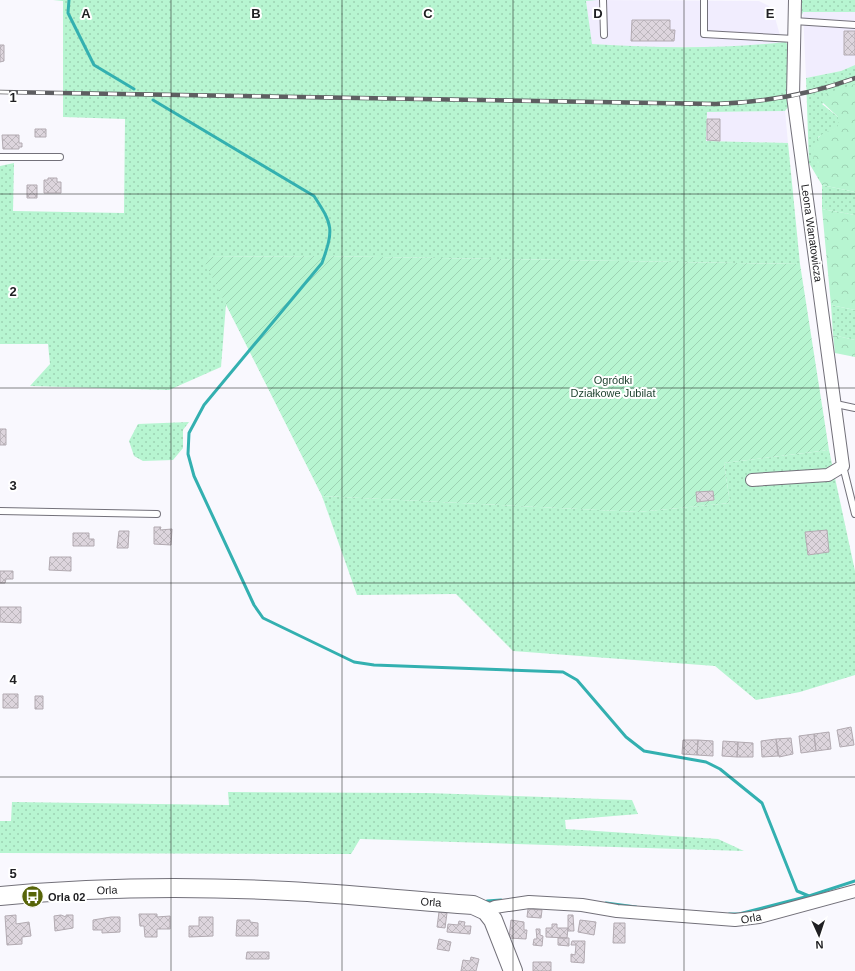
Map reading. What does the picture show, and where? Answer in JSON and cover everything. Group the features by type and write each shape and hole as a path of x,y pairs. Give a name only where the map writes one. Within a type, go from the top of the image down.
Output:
{"street":[{"name":"Leona Wanatowicza","path":"795,0 793,96 836,404 843,466"},
{"path":"752,480 828,475 843,466"},
{"name":"Orla","path":"0,896 38,892 133,889 286,891 473,906 486,911 495,907 529,902 582,905 617,911 735,920 767,915 855,891"},
{"path":"486,911 493,920 513,971"}],"lane":[{"path":"603,0 604,35"},
{"path":"704,0 704,34 794,39"},
{"path":"794,21 855,25"},
{"path":"0,158 60,157"},
{"path":"836,404 855,408"},
{"name":"Leona Wanatowicza","path":"843,466 855,514"},
{"path":"0,510 157,514"}],"shaded area":[{"path":"586,0 759,1 769,6 774,14 781,39 785,42 742,47 642,47 591,44"},
{"path":"803,12 855,12 855,65 841,71 806,78"},
{"path":"785,111 788,143 706,141 707,112"}],"green space":[{"path":"53,0 597,0 586,1 592,44 688,47 737,46 785,42 790,46 791,103 785,111 707,112 706,141 788,143 800,264 323,256 203,257 226,304 221,367 169,390 30,386 50,364 48,344 0,344 0,166 14,163 13,211 124,213 125,119 63,117 63,1"},
{"path":"800,0 855,0 855,12 803,12 802,15"},
{"path":"855,65 855,84 822,104 838,117 838,127 818,137 822,185 809,163 806,78 841,71"},
{"path":"855,84 855,192 822,185 814,160 813,147 815,141 819,137 838,126 838,117 820,100 821,95"},
{"path":"822,185 855,192 855,215 822,209"},
{"path":"822,209 855,215 855,310 831,305"},
{"name":"Ogródki Działkowe Jubilat","path":"323,256 800,264 829,450 724,463 730,503 638,512 322,496 202,257"},
{"path":"831,305 855,310 855,340 833,335"},
{"path":"833,335 855,340 855,357 835,353"},
{"path":"189,422 183,430 183,448 173,460 143,461 134,456 129,441 138,424"},
{"path":"829,450 855,571 855,675 800,692 756,700 715,666 513,651 456,594 357,595 322,496 638,512 730,503 724,463"},
{"path":"228,792 427,793 632,800 638,814 565,820 566,829 718,839 744,851 360,839 351,854 0,853 0,821 11,821 12,802 229,805"}],"building":[{"path":"632,20 670,20 670,30 675,30 674,41 631,41"},
{"path":"844,31 855,31 855,55 844,55"},
{"path":"0,45 4,45 4,61 0,62"},
{"path":"707,119 720,119 720,141 707,140"},
{"path":"35,129 46,129 46,137 35,137"},
{"path":"2,135 19,135 19,143 22,143 22,147 19,147 19,149 3,149"},
{"path":"48,178 57,178 57,182 61,182 61,193 44,193 44,180 48,180"},
{"path":"27,185 37,185 37,198 27,198"},
{"path":"0,429 6,429 6,445 0,445"},
{"path":"713,491 714,500 697,502 696,492"},
{"path":"154,527 161,527 160,530 172,529 171,545 154,544"},
{"path":"827,530 829,552 808,555 805,532"},
{"path":"119,531 129,531 128,548 117,548"},
{"path":"73,533 89,533 89,539 94,539 94,546 73,546"},
{"path":"50,557 71,557 71,571 49,570"},
{"path":"0,571 13,571 13,579 6,579 5,583 0,583"},
{"path":"0,607 21,607 21,623 0,622"},
{"path":"3,694 18,694 18,708 3,708"},
{"path":"35,696 43,696 43,709 35,709"},
{"path":"851,727 854,745 840,747 837,730"},
{"path":"829,732 831,749 816,751 814,734"},
{"path":"814,734 816,751 801,753 799,736"},
{"path":"791,738 793,754 779,757 776,739"},
{"path":"776,739 778,756 762,757 761,741"},
{"path":"683,740 698,740 697,755 682,754"},
{"path":"698,740 713,741 713,756 697,755"},
{"path":"723,741 738,742 737,757 722,756"},
{"path":"738,742 753,743 753,757 737,757"},
{"path":"528,909 542,910 541,918 527,917"},
{"path":"439,912 447,913 445,928 437,927"},
{"path":"139,914 157,914 157,917 170,916 170,929 157,929 157,937 145,937 144,926 140,926"},
{"path":"16,915 16,924 29,922 31,936 22,937 22,944 7,945 5,916"},
{"path":"61,915 66,917 66,915 73,915 73,928 55,931 54,916"},
{"path":"568,915 573,915 574,931 568,931"},
{"path":"120,917 120,932 102,933 102,930 93,930 93,920"},
{"path":"199,917 213,917 213,936 189,937 189,926 199,926"},
{"path":"237,920 250,920 250,922 258,923 258,936 236,936"},
{"path":"511,920 524,922 524,930 527,930 526,939 509,938"},
{"path":"580,920 596,922 594,935 578,932"},
{"path":"459,921 465,922 464,926 471,926 470,934 447,932 448,924 458,925"},
{"path":"614,923 625,923 625,943 613,943"},
{"path":"552,924 557,924 557,928 568,928 567,938 546,937 546,928 552,928"},
{"path":"536,929 540,929 540,935 543,936 542,946 533,945 534,939 537,939"},
{"path":"558,938 569,938 569,946 558,945"},
{"path":"439,939 451,942 449,951 437,949"},
{"path":"572,941 585,941 584,963 571,962 571,954 575,955 576,945 571,945"},
{"path":"247,952 269,952 269,959 246,959"},
{"path":"471,957 479,959 476,971 461,971 463,960 470,961"},
{"path":"533,962 551,962 551,971 533,971"}],"waterway":[{"path":"69,0 68,13 94,65 134,89"},
{"path":"153,100 314,196 325,214 330,228 330,235 322,263 204,405 189,433 188,454 194,476 254,605 263,618 354,662 374,665 563,672 577,680 626,737 644,751 706,762 720,769 762,803 797,891 809,896"},
{"path":"729,914 739,914 809,896 855,881"},
{"path":"487,901 501,900"},
{"path":"606,903 636,907"}],"railway":[{"path":"0,92 716,104 786,97 821,89 855,78"}],"place":[{"name":"Orla 02","path":"32,897"}]}
